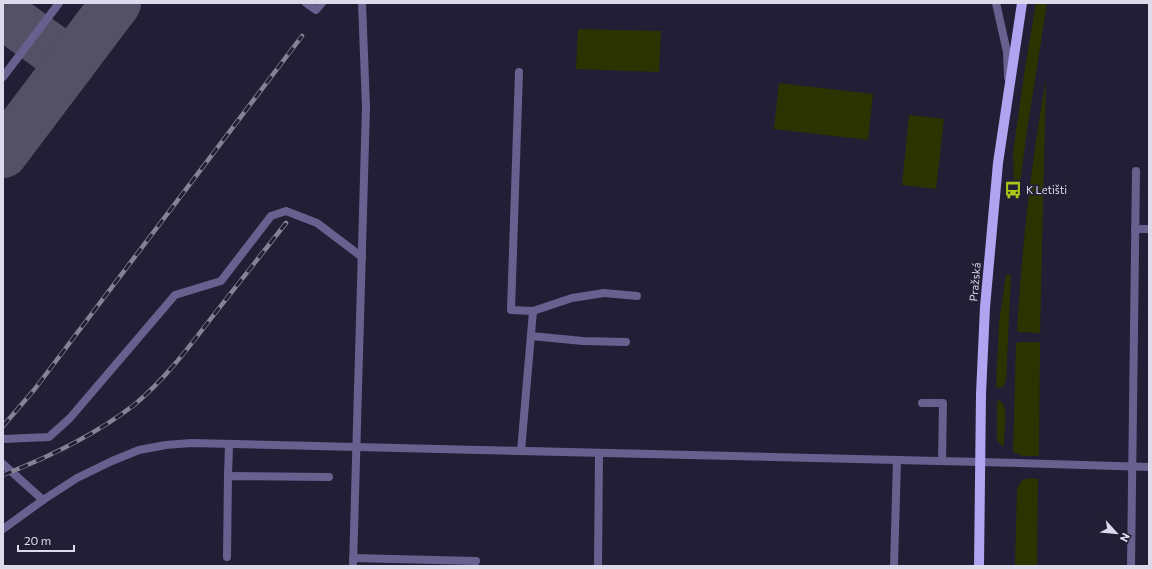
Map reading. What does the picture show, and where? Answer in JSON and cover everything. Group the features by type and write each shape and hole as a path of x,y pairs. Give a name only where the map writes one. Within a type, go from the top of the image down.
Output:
{"main road":[{"name":"Pražská","path":"979,566 981,394 985,307 995,190 1022,3"}],"street":[{"path":"3,77 59,3"},
{"path":"306,3 316,10 322,3"},
{"path":"362,3 366,107 353,562 476,561"},
{"path":"996,3 1007,52 1008,95"},
{"path":"519,72 511,310 533,311 572,298 604,293 637,296"},
{"path":"1131,566 1136,171"},
{"path":"3,439 49,437 70,418 175,295 222,281 271,216 286,211 317,223 362,257"},
{"path":"1135,229 1149,229"},
{"path":"521,451 533,311"},
{"path":"531,336 583,341 626,342"},
{"path":"922,403 943,403 942,461"},
{"path":"3,529 77,478 112,461 139,450 166,445 191,443 1149,467"},
{"path":"227,557 229,445"},
{"path":"598,566 599,453"},
{"path":"894,566 897,460"},
{"path":"3,464 43,500"},
{"path":"228,476 329,477"}],"green space":[{"path":"1036,3 1047,3 1020,185 1014,184 1013,153"},
{"path":"578,29 661,31 659,72 576,69"},
{"path":"1046,80 1040,333 1019,332 1017,330 1024,236 1036,142"},
{"path":"779,83 873,94 868,140 774,129"},
{"path":"909,115 944,119 936,189 902,185"},
{"path":"1006,275 1011,275 1006,381 1003,387 996,388 999,323"},
{"path":"1018,342 1040,342 1039,456 1023,456 1013,452 1016,344"},
{"path":"997,400 1003,404 1005,409 1004,447 998,442 997,438"},
{"path":"1031,478 1038,479 1037,566 1015,566 1017,489 1022,480"}],"taxiway":[{"path":"3,153 116,3"},
{"path":"3,14 71,63"}],"railway":[{"path":"3,426 34,390 302,36"},
{"path":"3,475 37,461 88,436 119,416 145,396 183,354 286,223"}],"place":[{"name":"K Letišti","path":"1013,190"}]}
